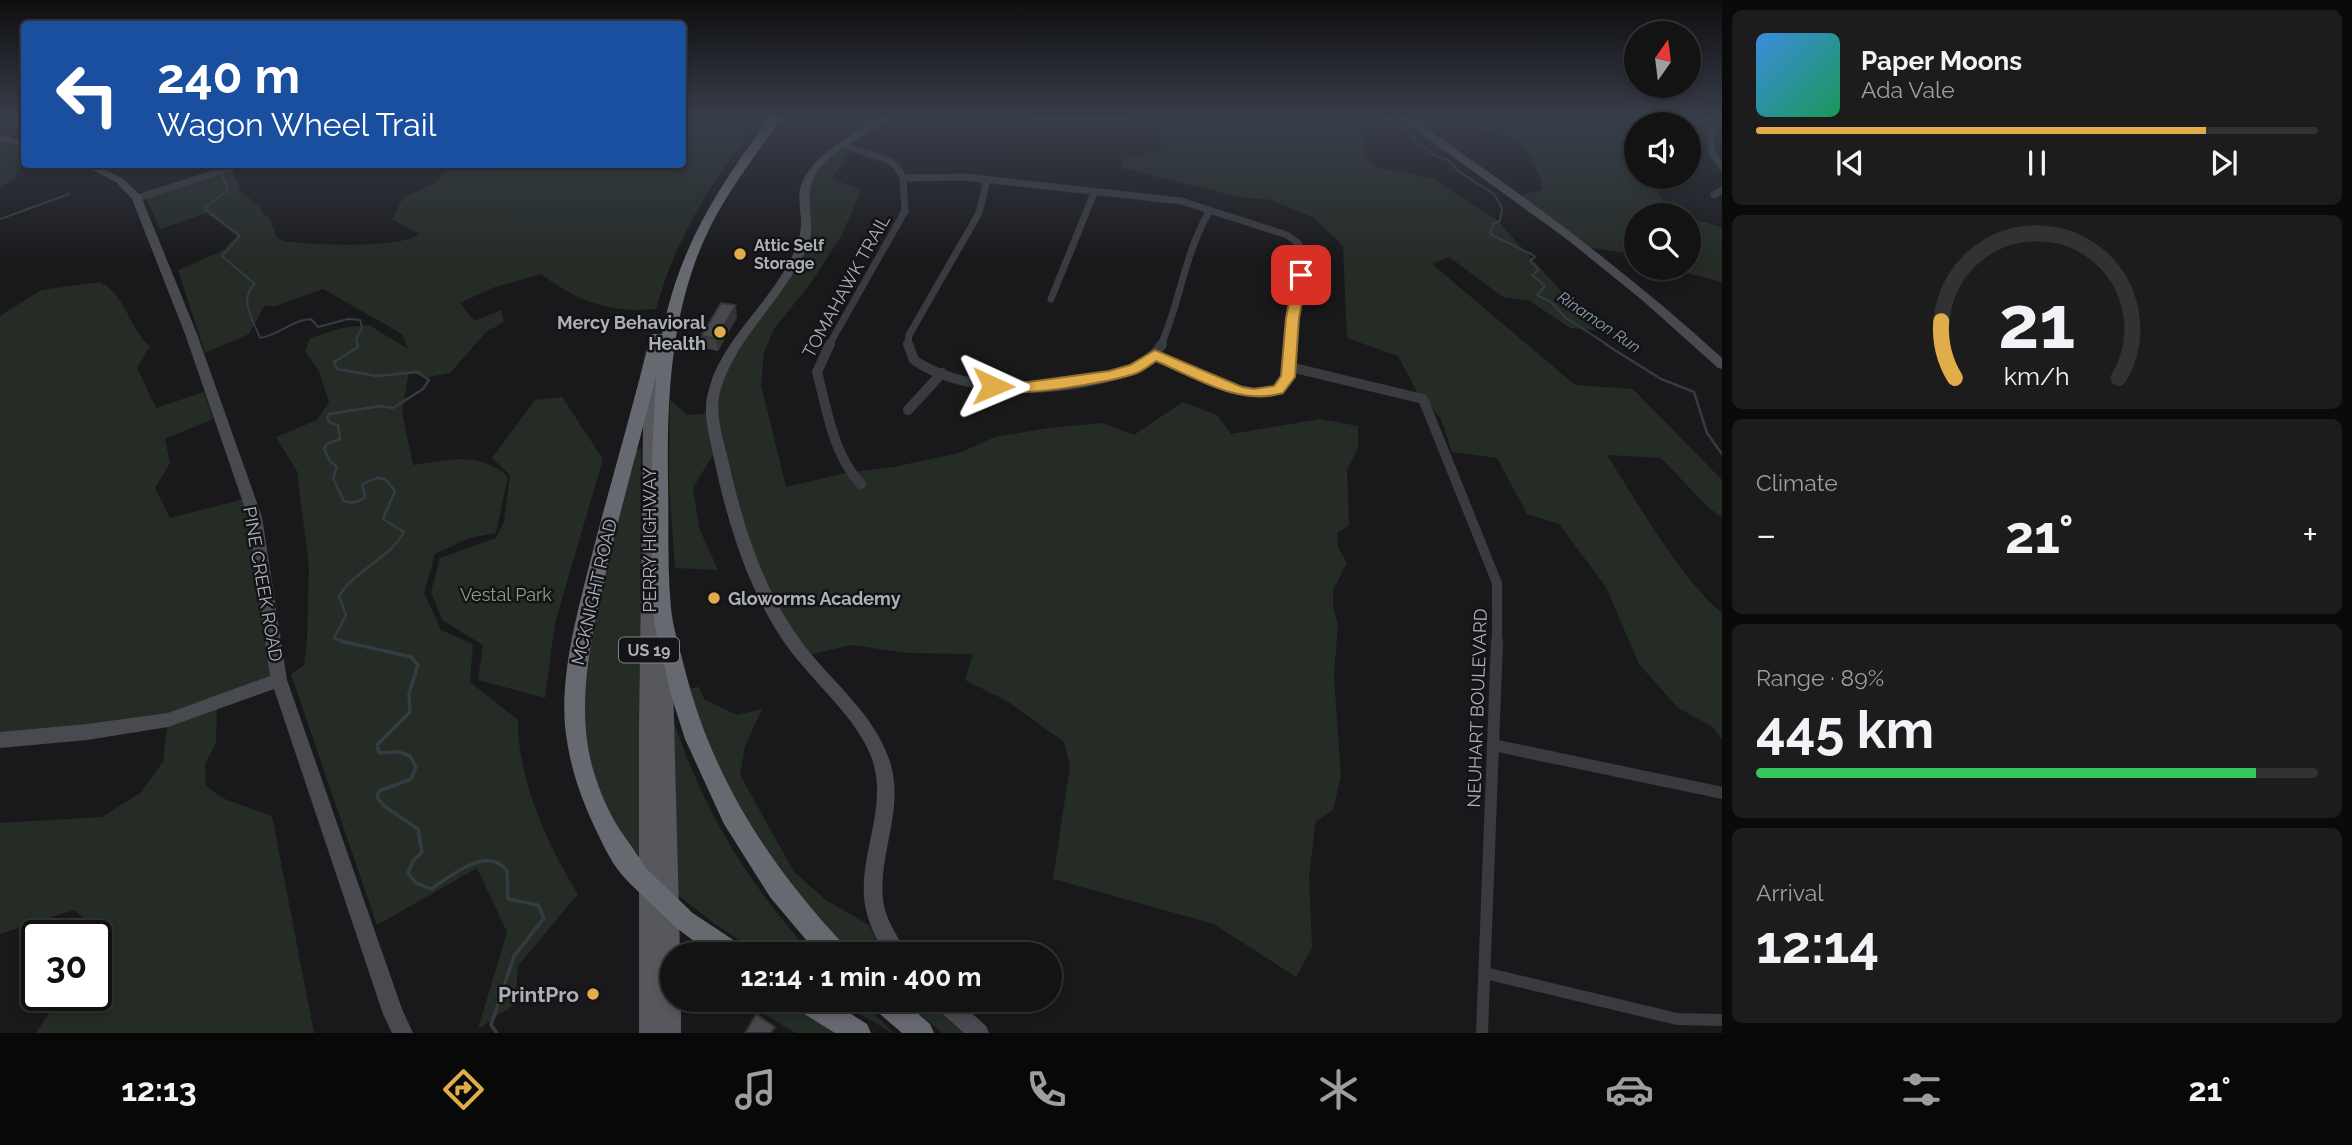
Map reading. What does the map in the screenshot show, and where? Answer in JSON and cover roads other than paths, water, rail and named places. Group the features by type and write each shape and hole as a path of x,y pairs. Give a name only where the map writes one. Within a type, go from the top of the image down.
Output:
{"highway":[{"name":"PERRY HIGHWAY","path":"655,343 668,292 693,228 731,166"},
{"name":"PERRY HIGHWAY","path":"662,610 659,408 663,363 671,318 689,260 709,214 740,166"},
{"name":"MCKNIGHT ROAD","path":"655,343 584,623 574,688 576,739 589,794 606,829 638,875 682,918 715,942"},
{"path":"662,610 685,710 697,746 719,793 765,870 824,942"},
{"path":"825,1012 858,1033"},
{"path":"897,1012 921,1033"}],"main road":[{"name":"PERRY HIGHWAY","path":"650,1033 650,442 655,343"},
{"name":"PERRY HIGHWAY","path":"662,610 670,1033"}],"street":[{"path":"818,166 808,178 805,189 804,243 788,272 721,373 713,393 711,410 731,504 768,598 790,639 863,729 879,756 885,776 886,802 873,880 872,904 878,927 888,942"},
{"path":"893,166 903,178 954,177 1181,201 1279,232 1301,246 1303,255 1293,318 1290,367 1284,385 1269,393 1247,393 1155,355"},
{"path":"1474,166 1557,223 1654,302 1722,365"},
{"name":"PINE CREEK ROAD","path":"93,168 119,180 137,198 191,334 255,517 279,680 393,1014 403,1033"},
{"path":"137,198 231,168"},
{"name":"TOMAHAWK TRAIL","path":"860,484 852,478 843,460 817,372 832,340 905,211 903,178"},
{"path":"987,180 979,213 909,335 909,353 914,360 942,373 993,386 1021,387 1122,373 1146,363 1155,355 1163,341 1195,234 1210,210"},
{"path":"1714,195 1722,190"},
{"path":"1051,299 1094,192"},
{"name":"NEUHART BOULEVARD","path":"1290,367 1423,399 1497,583 1499,594 1482,1033"},
{"path":"908,410 942,373"},
{"path":"0,740 87,732 168,720 279,680"},
{"path":"1493,745 1722,793"},
{"path":"1485,973 1676,1019 1722,1020"},
{"path":"956,1012 979,1033"}],"waterway":[{"name":"Rinamon Run","path":"1454,166 1494,194 1502,208 1500,221 1493,224 1490,234 1535,257 1530,261 1539,270 1532,275 1545,286 1537,295 1551,302 1566,318 1608,345"},
{"path":"219,168 228,190 204,208 240,236 222,256 255,284 250,290 247,303 260,338 304,320 311,319 318,327 348,319 360,320 362,327 356,340 358,345"},
{"path":"0,219 69,194"},
{"path":"345,643 334,638 346,615 339,596 354,579 389,550 404,532 383,519 395,491 385,479 377,478 362,484 365,497 360,501 344,501 333,478 337,467 330,461 324,449 327,444 340,439 338,425 330,423 327,418 329,414 381,406 393,408 423,389 429,380 418,372 377,376 337,369 334,362 358,347 357,344"},
{"name":"Rinamon Run","path":"1605,344 1661,379 1694,392 1707,433 1722,454"},
{"path":"341,641 411,657 418,665 409,694 410,712 377,745 379,753 399,752 410,756 416,767 411,779 379,791 377,797 384,806 418,829 422,852 413,861 408,873 416,883 431,889 469,865 490,861 507,871 508,899 538,905 544,918 514,956 491,1025 497,1033"}],"place":[{"name":"Attic Self Storage","path":"740,254"},
{"name":"Mercy Behavioral Health","path":"720,332"},
{"name":"Gloworms Academy","path":"714,598"},
{"name":"PrintPro","path":"593,994"}],"park label":[{"name":"Vestal Park","path":"506,594"}]}
